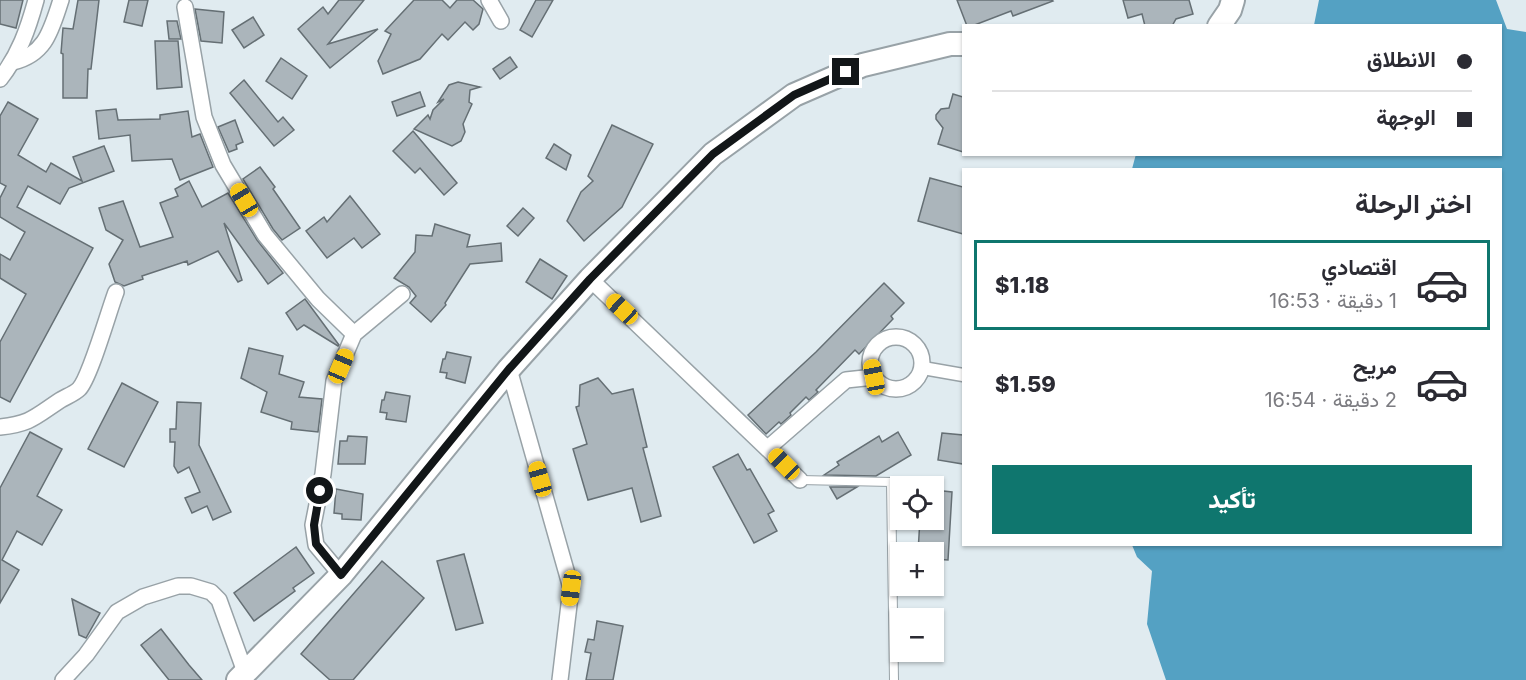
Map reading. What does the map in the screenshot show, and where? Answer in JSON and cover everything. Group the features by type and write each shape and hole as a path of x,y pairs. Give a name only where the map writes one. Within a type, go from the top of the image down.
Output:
{"main road":[{"path":"1220,24 1230,10 1233,0"},
{"path":"241,676 341,575 509,369 590,279 713,154 794,95 863,65 951,44 962,44"}],"street":[{"path":"0,79 13,62 28,30 36,0"},
{"path":"13,62 25,59 43,46 61,0"},
{"path":"489,0 501,21"},
{"path":"185,7 204,117 223,165 265,235 318,299 354,334"},
{"path":"590,279 800,480"},
{"path":"0,427 14,426 36,418 79,389 116,292"},
{"path":"341,575 316,544 314,525 323,474 334,381 354,334 402,294"},
{"path":"768,448 846,380 874,377 891,389 911,385 923,368 919,348 902,336 882,340 870,357 874,377"},
{"path":"923,368 962,375"},
{"path":"509,369 571,588 560,680"},
{"path":"63,680 86,655 117,612 142,597 178,586 191,586 212,592 219,600 241,676"}],"lane":[{"path":"800,480 891,482 894,680"}],"water":[{"path":"1319,0 1496,0 1507,29 1526,32 1526,680 1166,680 1147,624 1152,571 1137,557 1132,546 1502,546 1502,168 1132,168 1135,156 1502,156 1502,24 1314,24"}],"building":[{"path":"0,0 23,0 16,28 0,24"},
{"path":"78,0 99,0 91,69 88,69 87,98 63,98 63,54 61,53 63,28 73,29"},
{"path":"129,0 148,0 142,26 124,22"},
{"path":"339,0 364,0 328,44 378,29 330,68 298,29 323,7 328,14"},
{"path":"414,0 442,0 450,8 457,0 473,0 483,9 479,24 473,30 465,22 448,40 442,34 420,59 383,74 378,61 391,34 385,31"},
{"path":"536,0 553,0 532,37 520,30"},
{"path":"957,0 1053,1 1013,16 1011,11 977,24 966,24"},
{"path":"1123,0 1189,0 1193,14 1176,19 1173,24 1144,24 1142,14 1128,18"},
{"path":"195,9 224,12 222,43 201,41"},
{"path":"253,17 264,35 244,48 232,30"},
{"path":"167,21 177,21 181,39 169,39"},
{"path":"155,41 178,41 182,87 157,89"},
{"path":"510,57 517,67 500,79 493,69"},
{"path":"281,58 307,76 292,99 266,81"},
{"path":"244,80 278,122 283,117 294,130 274,146 230,93"},
{"path":"458,82 480,87 470,90 469,102 472,104 463,124 465,132 461,141 452,146 414,129 428,115 430,119 433,110 444,99 438,102 449,85"},
{"path":"420,92 425,106 397,116 392,102"},
{"path":"953,94 962,97 962,152 938,144 943,128 936,119 936,115 941,109 949,108"},
{"path":"8,102 38,119 18,155 46,172 51,163 82,181 73,157 104,146 114,171 69,188 60,204 28,186 17,207 93,248 10,402 0,397 0,342 26,294 0,278 0,254 10,260 25,232 0,217 0,198 6,186 0,183 0,116"},
{"path":"116,109 118,120 160,119 160,115 188,111 192,137 200,134 213,167 180,180 172,159 132,161 130,135 99,139 96,111"},
{"path":"235,120 243,142 236,145 237,149 229,152 218,127"},
{"path":"612,125 653,144 622,207 584,241 567,221 581,192 593,181 588,176"},
{"path":"413,131 457,183 444,195 420,168 415,173 393,151"},
{"path":"554,144 571,155 566,170 546,158"},
{"path":"260,167 300,228 282,240 243,179"},
{"path":"930,178 962,187 962,234 918,221"},
{"path":"189,181 202,207 228,193 257,240 283,273 268,284 224,223 242,280 238,282 218,251 188,265 187,261 142,276 143,279 124,286 115,282 109,264 123,240 106,230 99,208 123,201 140,247 173,237 160,203 178,196 175,189"},
{"path":"350,196 380,234 362,248 354,238 327,258 306,231 324,217 327,222"},
{"path":"523,208 534,218 518,236 507,226"},
{"path":"435,224 470,235 467,247 501,243 502,261 470,264 445,303 446,305 431,322 410,303 416,296 409,287 394,278 415,252 416,235 432,236"},
{"path":"540,259 567,276 552,299 526,282"},
{"path":"884,283 904,303 891,316 893,319 859,354 855,350 816,390 818,392 809,400 806,397 790,413 791,415 766,434 748,415 816,352"},
{"path":"305,299 338,346 304,325 297,330 286,313"},
{"path":"249,348 283,356 279,374 304,382 299,397 322,399 318,432 291,429 292,422 261,412 267,392 241,378"},
{"path":"447,352 471,357 465,383 446,378 447,373 440,372"},
{"path":"598,378 612,394 633,389 647,447 643,448 661,516 641,522 632,488 588,500 573,449 587,444 576,407 579,406 580,385"},
{"path":"122,383 158,402 124,467 88,449"},
{"path":"386,392 410,396 406,422 386,419 387,413 380,412"},
{"path":"177,402 201,403 199,445 231,512 213,520 207,506 192,513 185,498 200,492 189,467 178,473 174,466 175,442 170,442 170,429 176,429"},
{"path":"30,432 62,449 37,496 62,510 42,545 17,531 2,560 19,570 0,603 0,488"},
{"path":"898,432 911,455 876,476 824,475 839,465 837,462 879,436 882,442"},
{"path":"942,433 962,435 962,464 938,460"},
{"path":"348,436 367,437 365,464 338,464 340,441 347,441"},
{"path":"738,454 747,470 750,469 774,511 768,514 777,531 754,543 713,467"},
{"path":"830,487 857,487 837,499"},
{"path":"336,489 363,494 361,520 342,519 342,514 334,513"},
{"path":"944,491 952,492 948,560 944,560 944,542 919,542 919,530 944,530"},
{"path":"296,547 314,573 293,588 295,591 254,621 234,593"},
{"path":"464,554 483,623 456,630 437,561"},
{"path":"382,561 424,598 353,680 330,680 301,654"},
{"path":"72,599 100,613 86,638 79,635"},
{"path":"597,621 623,626 613,680 586,680 591,653 585,652 588,639 594,640"},
{"path":"161,629 202,680 169,680 141,645"}],"route":[{"path":"320,491 314,525 316,544 341,575 509,369 590,279 713,154 794,95 846,72"}]}
